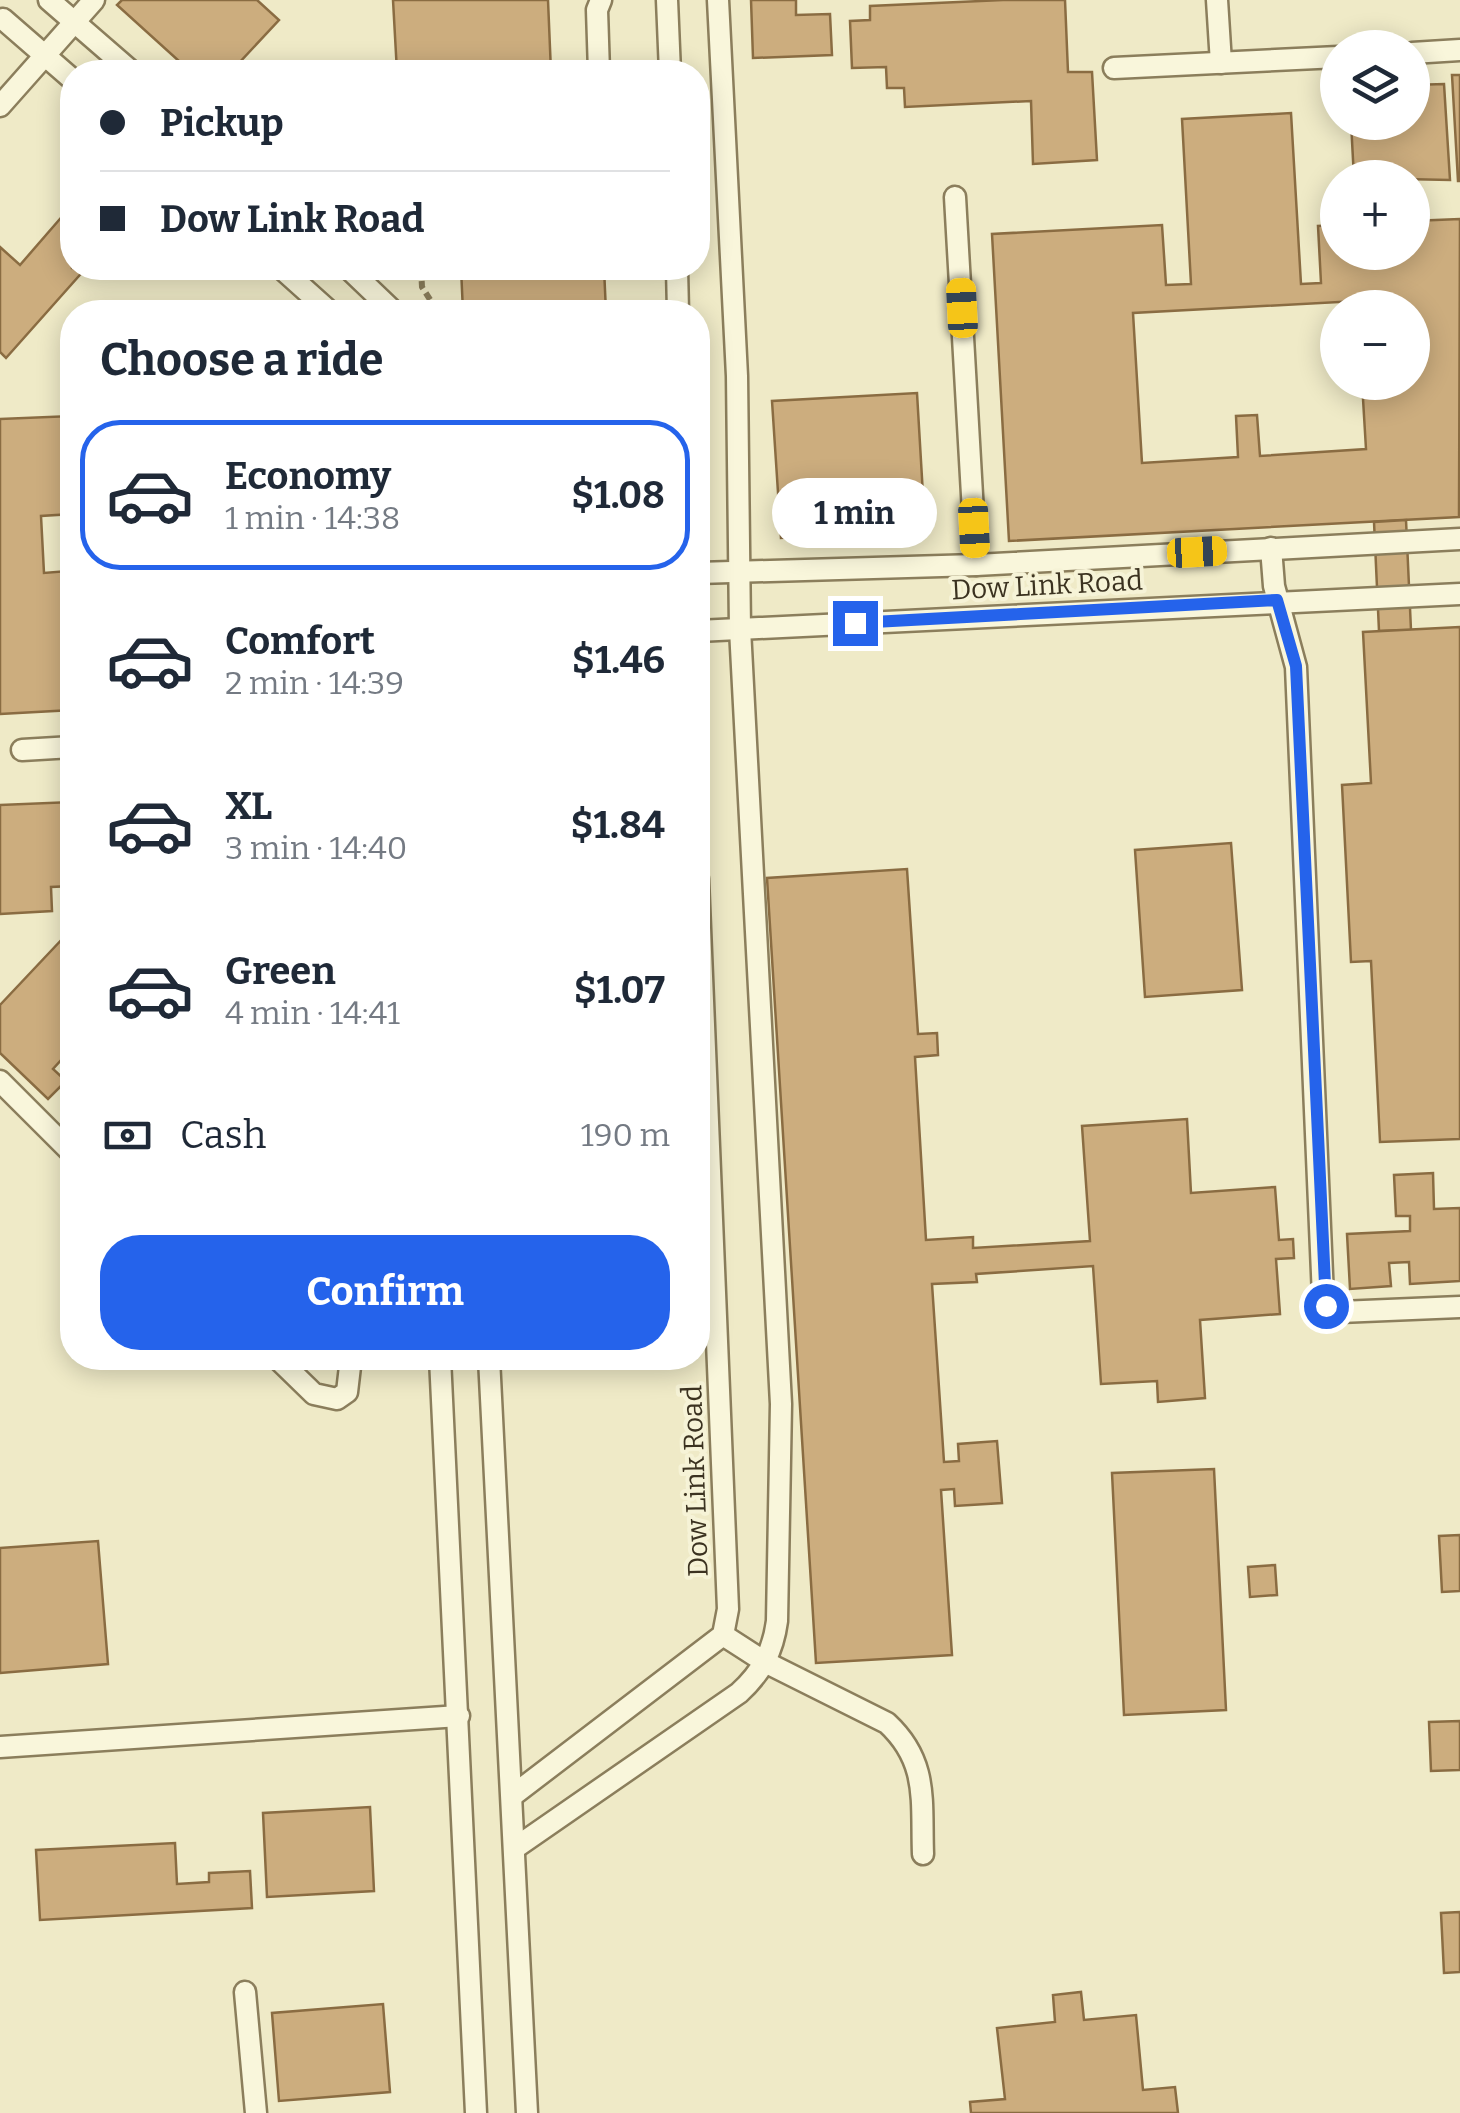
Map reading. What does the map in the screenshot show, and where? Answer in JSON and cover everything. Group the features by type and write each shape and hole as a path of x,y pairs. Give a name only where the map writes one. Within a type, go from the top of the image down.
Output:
{"lane":[{"path":"49,0 118,60"},
{"path":"0,106 94,0"},
{"path":"599,60 597,10 602,0"},
{"path":"667,0 670,60"},
{"path":"514,1848 739,1693 765,1662 774,1644 778,1621 780,1404 740,629 742,570 718,0"},
{"path":"1218,0 1222,63"},
{"path":"3,19 60,69"},
{"path":"1430,51 1460,50"},
{"path":"1114,68 1320,57"},
{"path":"955,197 976,564"},
{"path":"294,280 317,300"},
{"path":"361,280 381,300"},
{"path":"710,572 976,564 1460,540"},
{"path":"1271,548 1277,600 1296,666 1322,1297 1326,1306 1340,1312 1460,1307"},
{"name":"Dow Link Road","path":"710,630 1460,594"},
{"path":"22,750 60,748"},
{"path":"0,1080 60,1141"},
{"name":"Dow Link Road","path":"710,1171 728,1608 723,1635"},
{"path":"289,1370 314,1394 337,1399 347,1392 349,1370"},
{"path":"441,1370 476,2113"},
{"path":"490,1370 526,2113"},
{"path":"512,1796 723,1635 765,1662 887,1724 904,1739 920,1774 923,1854"},
{"path":"0,1748 458,1716"},
{"path":"245,1992 256,2113"}],"building":[{"path":"122,0 257,0 279,20 242,60 178,60 117,5"},
{"path":"393,0 548,0 550,60 396,60"},
{"path":"751,0 796,0 796,15 830,14 832,55 753,58"},
{"path":"1065,0 1068,72 1092,72 1097,160 1033,164 1031,101 905,107 904,88 887,88 886,67 852,68 850,21 870,20 870,6"},
{"path":"1452,75 1460,75 1460,181 1458,181"},
{"path":"1430,84 1444,84 1450,180 1430,180 1430,160 1353,160 1352,140 1430,140"},
{"path":"1291,113 1301,284 1321,283 1320,270 1430,270 1430,220 1460,219 1459,517 1009,541 992,234 1162,225 1166,285 1191,284 1182,119","holes":["1320,290 1430,290 1430,400 1363,400 1366,449 1260,456 1257,415 1236,416 1238,457 1142,463 1133,313 1320,303"]},
{"path":"60,219 60,280 75,280 6,358 0,352 0,247 20,265"},
{"path":"462,280 605,280 605,300 462,300"},
{"path":"917,393 925,529 781,538 772,401"},
{"path":"60,416 60,515 41,516 44,573 60,572 60,711 0,714 0,419"},
{"path":"1406,520 1411,630 1379,631 1374,522"},
{"path":"1460,627 1460,1139 1380,1142 1371,961 1351,962 1342,785 1371,783 1363,632"},
{"path":"60,802 60,887 51,887 52,911 0,914 0,805"},
{"path":"1231,843 1242,990 1145,997 1135,850"},
{"path":"907,869 918,1034 937,1033 938,1055 915,1057 926,1240 973,1237 973,1248 1090,1241 1082,1126 1187,1119 1191,1193 1275,1187 1279,1240 1293,1239 1294,1258 1276,1259 1280,1314 1200,1320 1205,1398 1158,1402 1157,1381 1101,1384 1093,1266 976,1274 977,1282 932,1284 944,1462 959,1461 958,1444 997,1441 1002,1503 955,1506 954,1489 941,1490 952,1655 816,1663 767,878"},
{"path":"60,941 60,1061 53,1069 60,1075 60,1087 48,1099 0,1053 0,1005"},
{"path":"1433,1173 1434,1209 1460,1208 1460,1281 1410,1284 1409,1262 1389,1263 1391,1286 1350,1289 1347,1234 1410,1231 1410,1216 1396,1216 1394,1175"},
{"path":"1214,1469 1226,1710 1124,1715 1112,1473"},
{"path":"1460,1535 1460,1591 1442,1592 1439,1536"},
{"path":"98,1541 108,1664 0,1673 0,1548"},
{"path":"1275,1565 1277,1595 1250,1597 1248,1567"},
{"path":"1460,1721 1460,1770 1431,1771 1429,1722"},
{"path":"370,1807 374,1891 267,1897 263,1813"},
{"path":"175,1843 177,1884 209,1882 209,1873 250,1871 252,1908 40,1920 36,1850"},
{"path":"1460,1912 1460,1972 1444,1973 1441,1913"},
{"path":"1081,1992 1084,2020 1136,2015 1143,2090 1175,2087 1178,2113 971,2113 970,2102 1005,2099 997,2028 1055,2022 1053,1995"},
{"path":"383,2004 390,2092 279,2101 272,2013"}],"route":[{"path":"855,623 1277,600 1296,666 1322,1297 1326,1306"}]}
